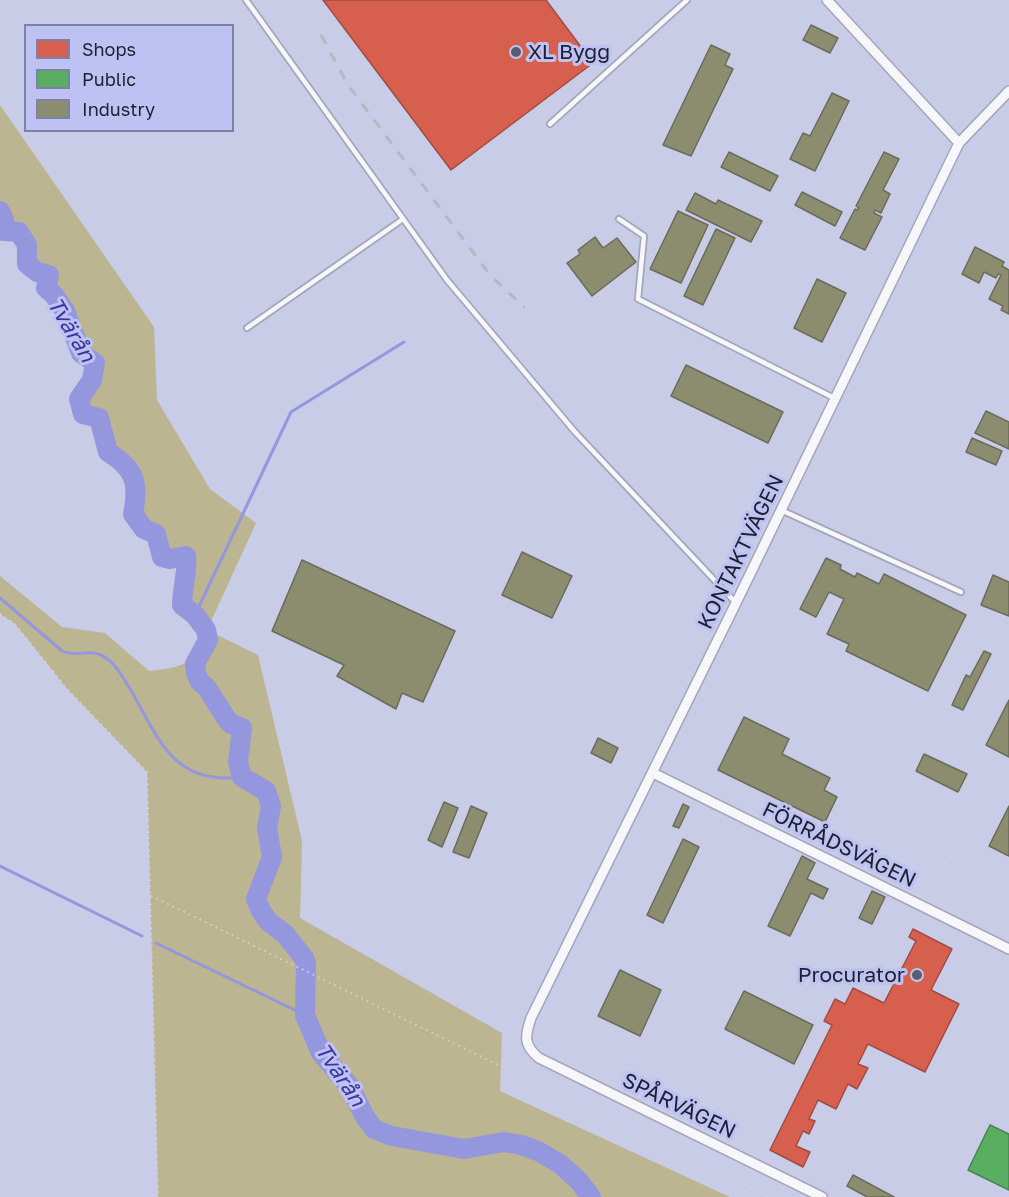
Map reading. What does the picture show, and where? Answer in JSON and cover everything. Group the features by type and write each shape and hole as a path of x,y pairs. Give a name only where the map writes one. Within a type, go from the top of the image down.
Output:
{"street":[{"path":"826,0 959,143"},
{"name":"KONTAKTVÄGEN","path":"526,1041 531,1018 836,399 959,143 1009,91"},
{"name":"FÖRRÅDSVÄGEN","path":"653,773 1009,949"},
{"name":"SPÅRVÄGEN","path":"526,1041 530,1051 539,1058 822,1197"}],"lane":[{"path":"246,0 447,280 575,432 736,603"},
{"path":"550,124 687,0"},
{"path":"247,328 403,219"},
{"path":"619,219 644,236 638,298 836,399"},
{"path":"781,510 962,591"}],"path":[{"path":"584,382 730,576"},
{"path":"0,614 15,624 67,689 147,772 158,1197"},
{"path":"879,777 994,927"},
{"path":"896,786 1009,935"},
{"path":"0,822 769,1197"},
{"path":"0,846 151,917"},
{"path":"512,1073 539,1058"}],"shaded area":[{"path":"0,105 154,327 157,400 210,489 256,523 207,630 258,655 302,841 300,918 502,1033 500,1091 730,1197 158,1197 147,772 67,689 15,624 0,614 0,576 62,627 105,633 149,671 168,669 183,664 196,655 208,640 199,620 182,605 186,556 170,559 162,557 156,534 144,529 133,514 136,494 130,471 108,452 99,419 83,414 79,399 92,380 95,363 81,353 65,311 46,288 49,275 37,272 27,264 27,245 19,232 4,231 4,220 0,211"}],"building: Shops":[{"path":"323,0 546,0 593,63 451,170"},
{"path":"913,929 952,949 931,990 959,1004 925,1072 868,1044 858,1064 868,1068 857,1089 848,1084 836,1109 818,1100 809,1119 815,1121 809,1134 803,1131 796,1146 810,1152 803,1167 770,1150 832,1025 824,1021 835,999 845,1004 853,988 884,1003 916,941 909,937"}],"building: Public":[{"path":"990,1125 1009,1134 1009,1190 968,1170"}],"building: Industry":[{"path":"811,25 838,38 830,53 803,40"},
{"path":"711,45 730,54 725,65 733,69 691,156 663,145"},
{"path":"832,93 849,101 815,171 790,159 803,133 810,136"},
{"path":"729,152 778,176 770,191 721,167"},
{"path":"884,152 899,159 883,190 890,194 881,213 875,210 874,213 882,217 865,250 840,238 855,209 859,208 856,206"},
{"path":"802,192 842,212 835,226 795,205"},
{"path":"695,193 716,204 718,200 762,221 751,242 686,210"},
{"path":"678,211 708,225 681,283 650,269"},
{"path":"716,229 735,238 703,305 684,296"},
{"path":"595,237 603,248 617,238 636,262 592,296 567,263 580,254 578,250"},
{"path":"975,247 1004,262 1002,266 1009,270 1009,314 1001,310 1003,306 989,299 1001,275 998,274 996,278 984,272 979,283 962,274"},
{"path":"817,279 846,293 822,342 794,328"},
{"path":"686,365 783,412 768,443 671,396"},
{"path":"986,411 1009,422 1009,449 975,433"},
{"path":"972,438 1002,451 996,465 966,452"},
{"path":"522,552 572,576 552,618 502,595"},
{"path":"826,558 841,565 840,569 855,577 857,573 879,584 884,574 966,615 928,691 846,651 849,644 827,634 844,599 829,592 816,617 800,609"},
{"path":"302,560 455,631 423,702 402,693 396,709 337,676 344,665 272,631"},
{"path":"993,575 1009,582 1009,616 981,605"},
{"path":"984,651 991,654 963,710 952,705 966,675 970,677"},
{"path":"1009,700 1009,757 986,745"},
{"path":"744,717 789,739 782,754 830,778 824,790 837,797 825,822 718,770"},
{"path":"598,738 618,748 611,763 591,753"},
{"path":"924,754 967,774 958,792 916,771"},
{"path":"444,802 458,808 442,847 428,840"},
{"path":"683,804 689,807 679,828 673,826"},
{"path":"471,806 487,813 469,858 453,852"},
{"path":"1009,806 1009,856 989,846"},
{"path":"683,839 699,847 663,923 647,915"},
{"path":"802,856 815,863 807,879 828,889 823,899 811,893 790,936 768,926"},
{"path":"872,891 885,897 872,924 859,918"},
{"path":"620,970 661,990 640,1036 598,1016"},
{"path":"744,991 813,1025 794,1064 725,1029"},
{"path":"853,1175 894,1197 867,1197 847,1186"}],"waterway":[{"name":"Tvärån","path":"0,211 4,220 4,231 19,232 27,245 27,264 37,272 49,275 46,288 65,311 81,353 95,363 92,380 79,399 83,414 99,418 108,452 130,471 136,494 133,514 144,529 156,534 162,557 170,559 186,556 182,605 195,615 206,630 208,640 195,664 196,673 231,724 242,728 238,762 242,777 266,791 271,806 267,828 272,857 256,899 269,922 285,934 304,958 306,964 305,1015 321,1053 350,1087 365,1117 374,1129 392,1136 464,1149 504,1142 521,1145 538,1151 560,1164 579,1181 591,1197"},
{"path":"195,615 291,412 404,342"},
{"path":"0,598 62,651 73,654 94,653 110,661 129,687 159,739 170,754 183,765 198,774 218,778 242,777"},
{"path":"0,866 142,936"},
{"path":"156,943 305,1015"}],"railway":[{"path":"321,35 348,85 490,275 525,308"}],"place":[{"name":"XL Bygg","path":"516,52"},
{"name":"Procurator","path":"917,975"}]}
